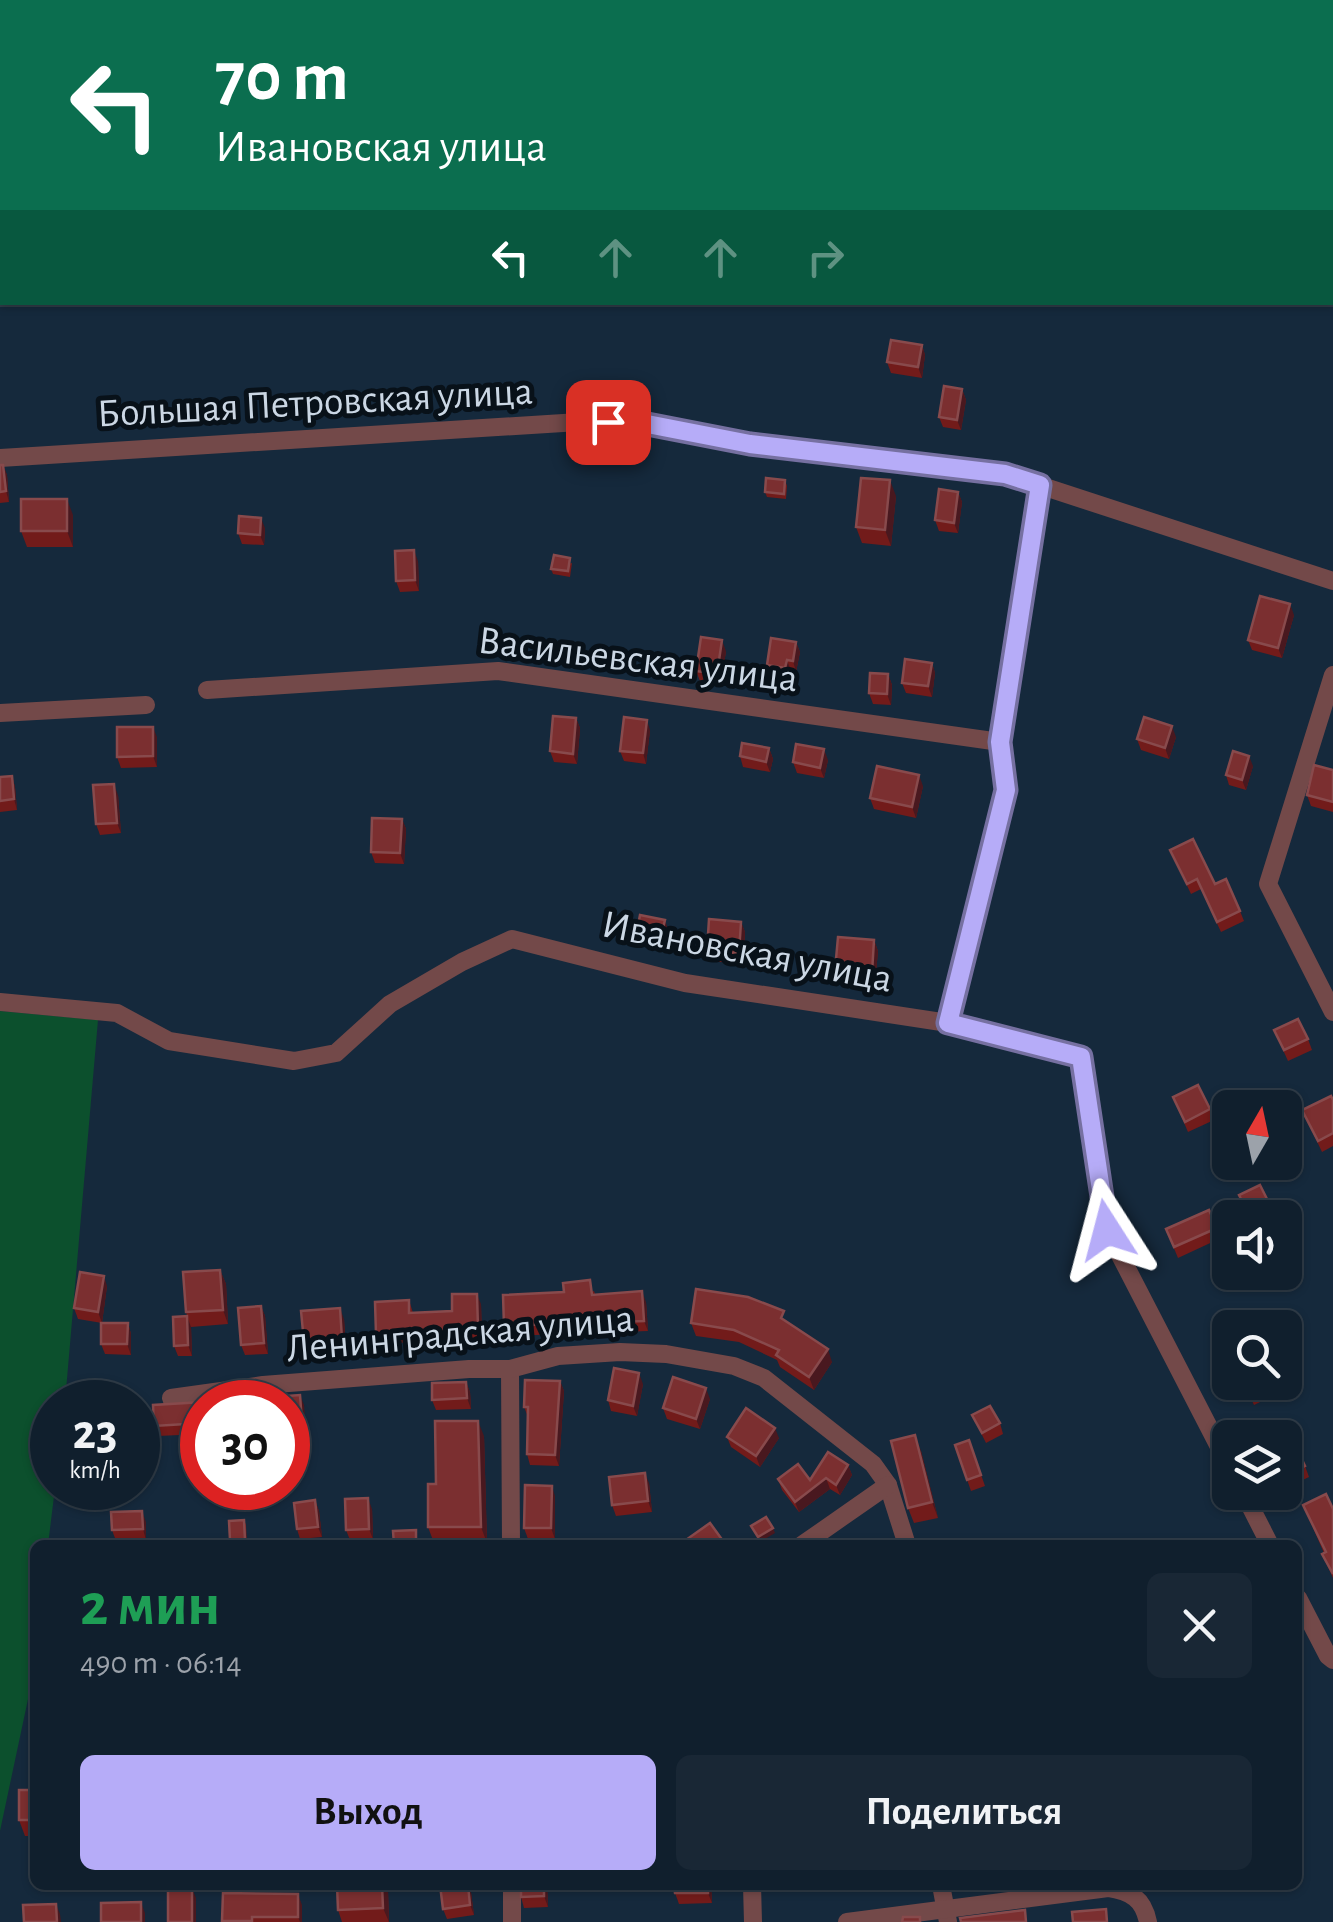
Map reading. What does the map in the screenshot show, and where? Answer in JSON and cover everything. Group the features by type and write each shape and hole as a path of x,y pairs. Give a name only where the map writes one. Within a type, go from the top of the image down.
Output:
{"street":[{"name":"Большая Петровская улица","path":"0,458 579,422 637,422 750,444 1005,474 1333,581"},
{"path":"948,1023 1006,790 1000,742 1040,485"},
{"name":"Васильевская улица","path":"206,690 498,671 1000,742"},
{"path":"1333,675 1268,884 1333,1012"},
{"path":"0,713 146,704"},
{"name":"Ивановская улица","path":"0,1002 117,1013 169,1041 294,1061 336,1052 390,1004 462,962 512,939 685,983 948,1023 1081,1057 1107,1230 1212,1433"},
{"name":"Ленинградская улица","path":"170,1398 264,1385 469,1368 510,1369 558,1356 620,1352 666,1354 734,1366 764,1378 873,1464 888,1485 905,1540"},
{"path":"510,1369 511,1540"},
{"path":"809,1540 888,1485"},
{"path":"1252,1510 1267,1540"},
{"path":"1302,1606 1333,1660"},
{"path":"512,1890 512,1922"},
{"path":"752,1890 753,1922"},
{"path":"941,1890 946,1915"},
{"path":"846,1922 946,1915 1095,1890"},
{"path":"1122,1890 1139,1900 1148,1922"}],"green space":[{"path":"0,1011 98,1020 67,1380 30,1380 30,1510 52,1510 49,1540 30,1540 30,1690 0,1831"}],"building":[{"path":"891,340 922,345 918,367 887,362"},
{"path":"944,386 962,389 957,420 939,417"},
{"path":"0,465 6,491 0,492"},
{"path":"766,478 785,480 784,494 765,492"},
{"path":"861,478 890,480 885,530 856,527"},
{"path":"939,489 958,492 954,523 935,520"},
{"path":"21,499 67,499 67,531 21,531"},
{"path":"239,516 261,518 260,535 238,533"},
{"path":"414,550 415,580 396,581 395,551"},
{"path":"554,555 570,558 568,571 551,569"},
{"path":"1260,596 1290,604 1278,648 1248,640"},
{"path":"701,637 722,640 717,674 696,671"},
{"path":"771,638 796,642 793,661 787,660 785,668 767,665"},
{"path":"905,659 932,663 928,686 902,683"},
{"path":"870,673 888,674 887,694 869,693"},
{"path":"553,716 576,718 573,754 550,751"},
{"path":"624,717 647,720 643,753 620,751"},
{"path":"1144,717 1172,726 1165,748 1137,739"},
{"path":"117,727 153,727 153,756 117,757"},
{"path":"742,743 769,748 766,762 740,756"},
{"path":"796,744 824,749 820,768 793,762"},
{"path":"1233,751 1249,756 1242,780 1226,775"},
{"path":"1314,765 1333,770 1333,802 1307,795"},
{"path":"877,766 919,775 912,807 870,798"},
{"path":"12,776 14,799 0,801 0,777"},
{"path":"114,784 117,823 96,824 93,785"},
{"path":"372,818 402,819 400,853 371,852"},
{"path":"1193,839 1215,884 1226,879 1240,911 1217,922 1197,879 1187,884 1170,850"},
{"path":"640,915 665,920 661,936 637,931"},
{"path":"709,919 741,922 739,953 707,951"},
{"path":"838,937 874,940 872,973 835,970"},
{"path":"1298,1019 1308,1039 1284,1050 1274,1030"},
{"path":"1198,1085 1210,1109 1185,1122 1173,1097"},
{"path":"1331,1096 1333,1133 1318,1141 1302,1110"},
{"path":"1260,1185 1268,1200 1242,1200 1239,1195"},
{"path":"1209,1210 1212,1217 1212,1230 1174,1247 1166,1229"},
{"path":"220,1270 223,1310 186,1312 183,1272"},
{"path":"80,1272 104,1276 98,1312 74,1308"},
{"path":"590,1280 592,1295 642,1291 644,1321 504,1326 503,1295 564,1292 563,1283"},
{"path":"696,1289 748,1297 784,1311 781,1318 828,1349 809,1377 776,1355 779,1350 734,1330 691,1323"},
{"path":"452,1294 477,1294 478,1328 376,1334 375,1302 409,1300 409,1313 452,1311"},
{"path":"261,1306 264,1343 241,1345 238,1308"},
{"path":"340,1308 342,1339 304,1342 301,1311"},
{"path":"187,1316 188,1345 174,1346 173,1317"},
{"path":"101,1323 128,1323 127,1344 101,1344"},
{"path":"614,1368 639,1373 633,1406 608,1400"},
{"path":"673,1377 706,1388 696,1419 663,1408"},
{"path":"525,1380 560,1381 555,1455 527,1454"},
{"path":"466,1382 467,1398 432,1400 432,1383"},
{"path":"180,1403 180,1424 160,1426 160,1405"},
{"path":"990,1406 1000,1423 982,1433 972,1415"},
{"path":"746,1408 775,1428 756,1456 727,1437"},
{"path":"435,1421 478,1421 481,1527 428,1527 428,1484 436,1484"},
{"path":"915,1435 932,1502 908,1508 891,1441"},
{"path":"969,1440 981,1475 967,1480 955,1445"},
{"path":"828,1452 848,1465 836,1485 826,1478 795,1502 778,1479 798,1464 810,1480"},
{"path":"645,1473 648,1501 612,1505 609,1477"},
{"path":"525,1485 552,1486 551,1528 524,1528"},
{"path":"1326,1494 1333,1509 1333,1574 1303,1505"},
{"path":"368,1498 369,1529 346,1530 345,1499"},
{"path":"315,1500 318,1527 297,1529 295,1510 310,1510 310,1501"},
{"path":"142,1511 143,1529 112,1530 111,1512"},
{"path":"766,1517 773,1528 758,1537 751,1526"},
{"path":"244,1520 245,1540 230,1540 229,1521"},
{"path":"710,1523 722,1540 686,1540"},
{"path":"416,1530 416,1540 394,1540 393,1531"},
{"path":"19,1790 30,1790 30,1820 19,1820"},
{"path":"168,1890 192,1890 192,1922 168,1922"},
{"path":"337,1890 382,1890 383,1908 338,1910"},
{"path":"441,1890 468,1890 470,1905 443,1909"},
{"path":"521,1890 544,1890 544,1896 521,1897"},
{"path":"675,1890 708,1890 708,1893"},
{"path":"223,1893 298,1894 298,1917 222,1921"},
{"path":"141,1902 141,1922 101,1922 101,1903"},
{"path":"56,1904 57,1922 24,1922 23,1905"},
{"path":"1106,1909 1107,1922 1073,1922 1072,1912"},
{"path":"1025,1910 1026,1922 961,1922 960,1918"},
{"path":"903,1917 920,1917 920,1922 902,1922"}],"route":[{"path":"608,422 637,422 750,444 1005,474 1040,485 1000,742 1006,790 948,1023 1081,1057 1107,1230"}]}
